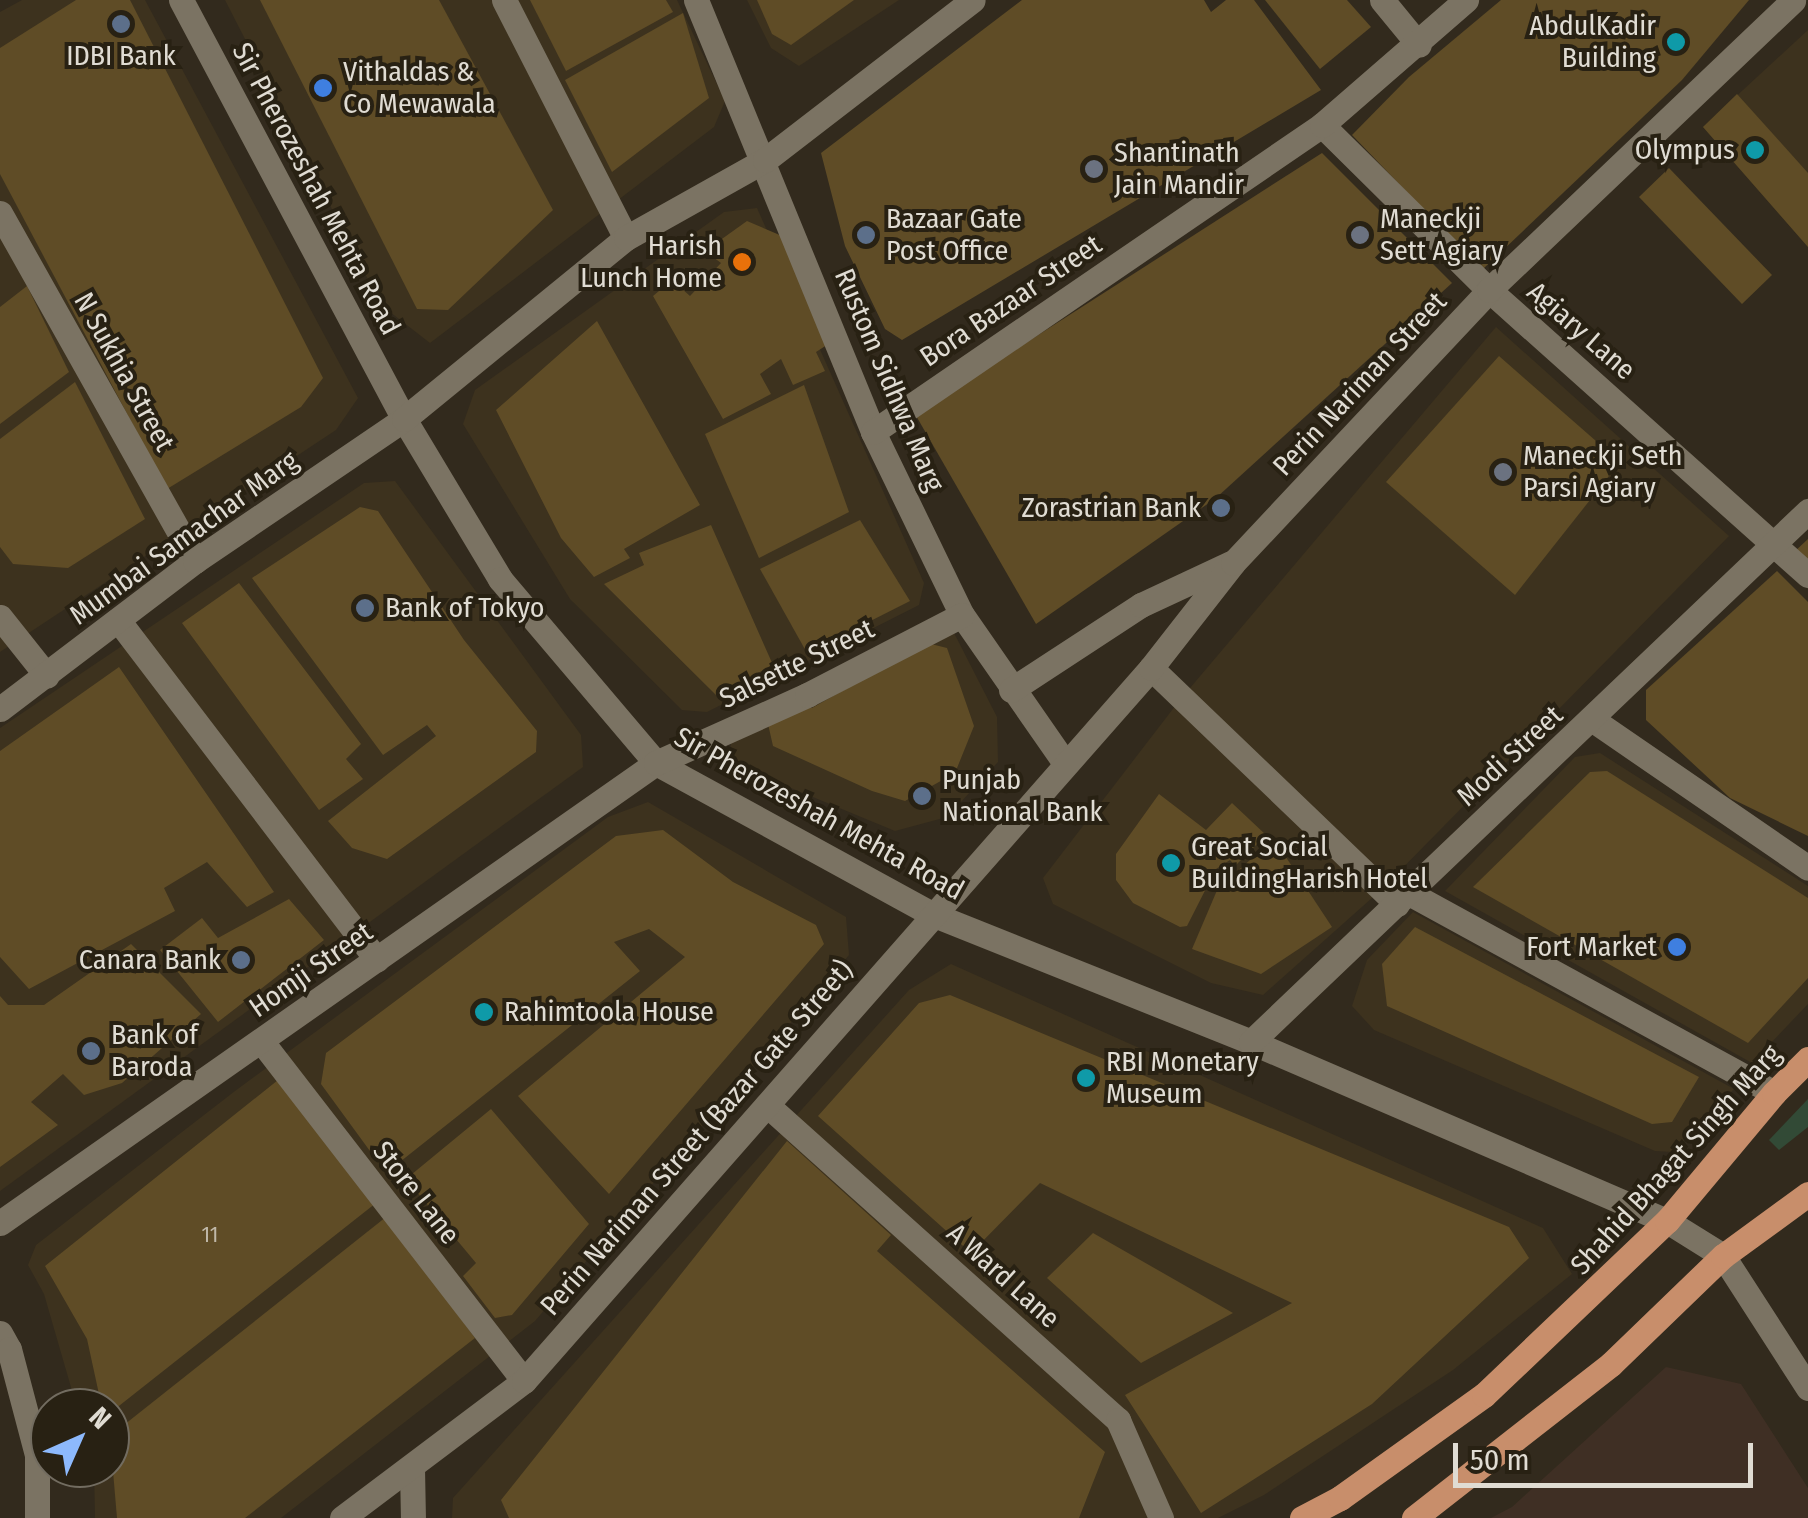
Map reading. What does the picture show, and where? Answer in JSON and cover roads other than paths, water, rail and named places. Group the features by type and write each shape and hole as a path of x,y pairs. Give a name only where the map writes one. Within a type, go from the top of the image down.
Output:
{"main road":[{"name":"Shahid Bhagat Singh Marg","path":"1302,1518 1340,1498 1484,1395 1668,1221 1774,1093 1808,1060"},
{"path":"1414,1518 1611,1364 1723,1256 1808,1194"}],"street":[{"name":"Sir Pherozeshah Mehta Road","path":"181,0 404,419 500,579 656,763 934,914 1251,1042 1668,1221 1723,1256"},
{"path":"504,0 626,238"},
{"name":"Rustom Sidhwa Marg","path":"696,0 874,432 962,614 1065,764"},
{"name":"Mumbai Samachar Marg","path":"0,708 48,676 195,561 404,419 626,238 765,160 973,0"},
{"path":"1382,0 1419,45"},
{"name":"Bora Bazaar Street","path":"874,432 1322,125 1419,45 1466,0"},
{"name":"Perin Nariman Street","path":"1065,764 1151,668 1233,563 1489,290 1794,0"},
{"name":"Agiary Lane","path":"1322,125 1489,290 1808,575"},
{"name":"N Sukhia Street","path":"0,213 195,561"},
{"name":"Modi Street","path":"1251,1042 1808,512"},
{"name":"Perin Nariman Street","path":"1011,690 1141,605 1233,563"},
{"name":"Salsette Street","path":"656,763 807,695 962,614"},
{"path":"0,617 48,676"},
{"path":"118,620 377,960"},
{"path":"1151,668 1403,899 1774,1093"},
{"path":"1593,720 1808,868"},
{"name":"Homji Street","path":"0,1223 656,763"},
{"name":"Perin Nariman Street (Bazar Gate Street)","path":"342,1518 524,1380 1065,764"},
{"name":"Store Lane","path":"262,1042 524,1380"},
{"name":"A Ward Lane","path":"767,1105 1118,1420 1162,1518"},
{"path":"1723,1256 1808,1388"},
{"path":"0,1333 9,1349 37,1455 37,1518"},
{"path":"412,1468 413,1518"}],"place":[{"name":"IDBI Bank","path":"121,24"},
{"name":"AbdulKadir Building","path":"1676,42"},
{"name":"Vithaldas & Co Mewawala","path":"323,88"},
{"name":"Olympus","path":"1755,150"},
{"name":"Shantinath Jain Mandir","path":"1094,169"},
{"name":"Bazaar Gate Post Office","path":"866,235"},
{"name":"Maneckji Sett Agiary","path":"1360,235"},
{"name":"Harish Lunch Home","path":"742,262"},
{"name":"Maneckji Seth Parsi Agiary","path":"1503,472"},
{"name":"Zorastrian Bank","path":"1221,508"},
{"name":"Bank of Tokyo","path":"365,608"},
{"name":"Punjab National Bank","path":"922,796"},
{"name":"Great Social BuildingHarish Hotel","path":"1171,863"},
{"name":"Fort Market","path":"1677,947"},
{"name":"Canara Bank","path":"241,960"},
{"name":"Rahimtoola House","path":"484,1012"},
{"name":"Bank of Baroda","path":"91,1051"},
{"name":"RBI Monetary Museum","path":"1086,1078"}]}
